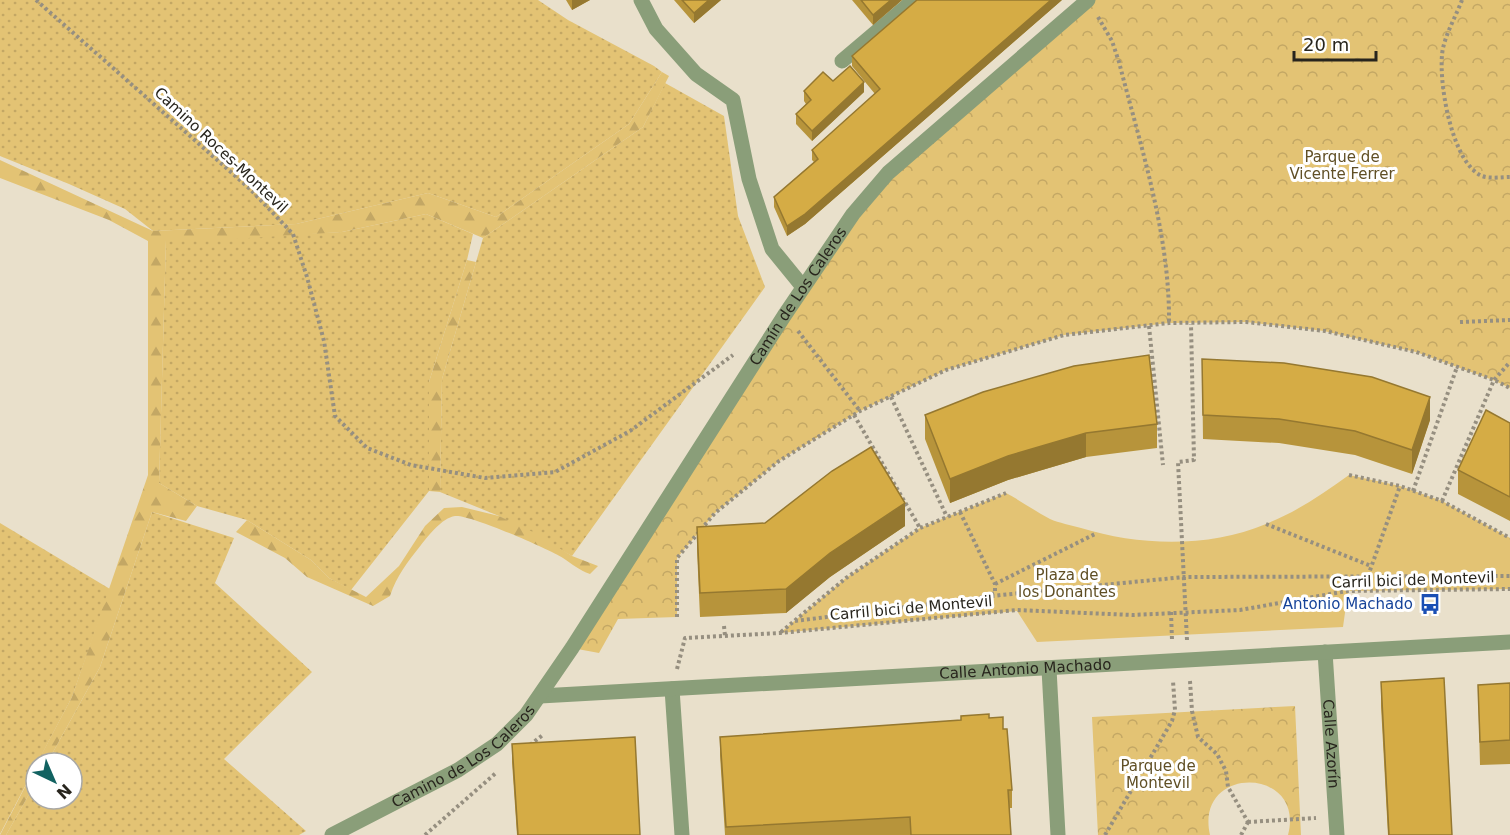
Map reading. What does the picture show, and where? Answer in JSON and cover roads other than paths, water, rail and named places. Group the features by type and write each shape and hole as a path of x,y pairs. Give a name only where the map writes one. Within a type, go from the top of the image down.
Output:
{"street":[{"path":"641,0 656,29 696,74 734,100 749,179 772,249 803,287"},
{"path":"842,62 914,0"},
{"name":"Camín de Los Caleros","path":"572,648 784,316 853,214 888,173 1088,1"},
{"name":"Calle Antonio Machado","path":"540,696 1510,642"},
{"name":"Camino de Los Caleros","path":"332,835 458,770 497,744 526,715 572,648"},
{"name":"Calle Azorín","path":"1325,652 1337,835"},
{"path":"1049,669 1058,835"},
{"path":"672,689 682,835"}],"place":[{"name":"Antonio Machado","path":"1430,604"}],"park label":[{"name":"Parque de Vicente Ferrer","path":"1342,166"},
{"name":"Plaza de los Donantes","path":"1067,584"},
{"name":"Parque de Montevil","path":"1158,774"}]}
